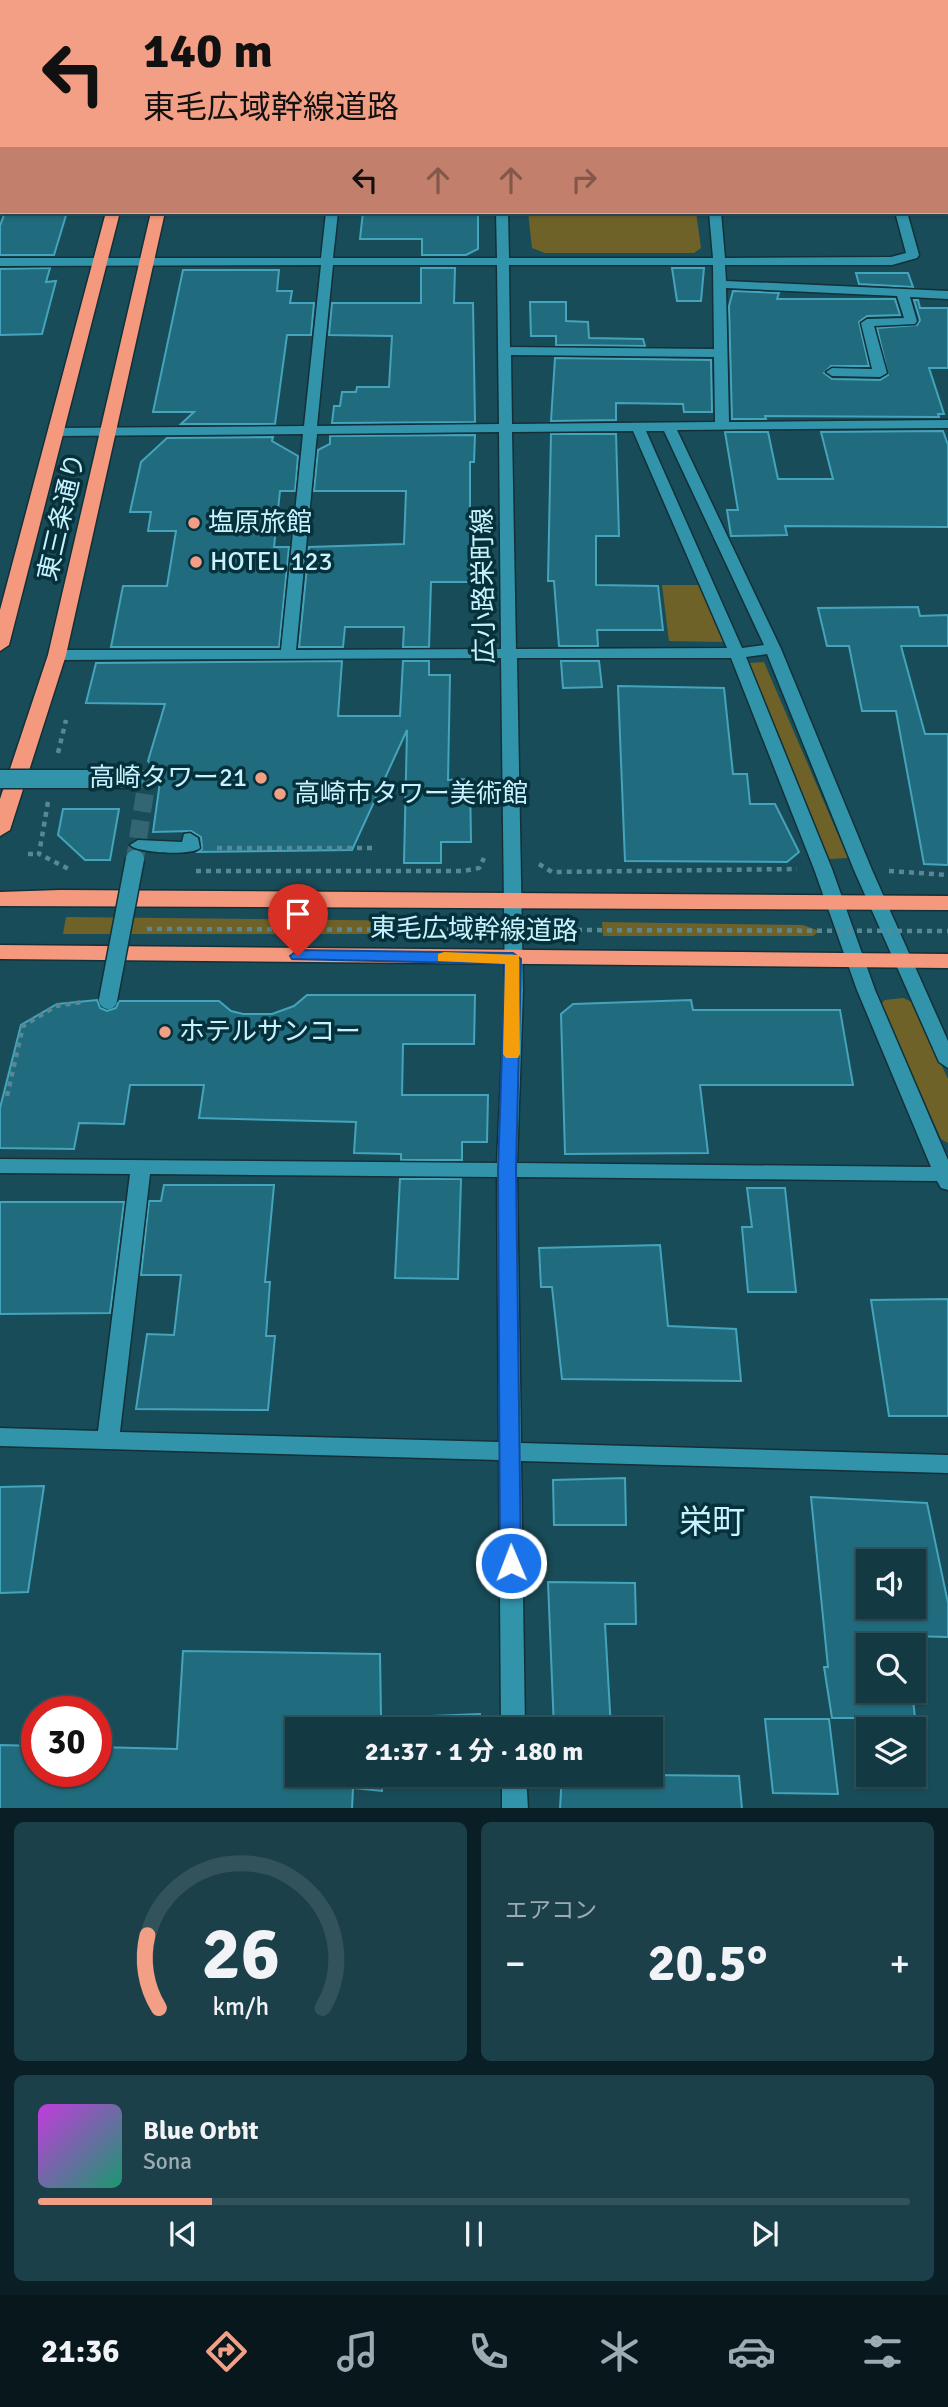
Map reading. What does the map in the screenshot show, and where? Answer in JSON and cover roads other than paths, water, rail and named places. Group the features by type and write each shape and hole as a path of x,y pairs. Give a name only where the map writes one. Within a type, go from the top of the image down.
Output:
{"highway":[{"name":"東三条通り","path":"0,645 112,214"},
{"name":"東三条通り","path":"0,830 57,655 158,214"},
{"name":"東毛広域幹線道路","path":"0,899 60,897 948,903"},
{"name":"東毛広域幹線道路","path":"0,951 513,959 948,961"}],"street":[{"path":"288,654 332,214"},
{"name":"広小路栄町線","path":"502,214 513,959 507,1170 513,1717"},
{"path":"715,214 719,262 722,425"},
{"path":"0,262 892,261 913,255 902,214"},
{"path":"719,284 948,295"},
{"path":"832,372 880,373 867,323 911,321 903,294"},
{"path":"503,351 720,353"},
{"path":"57,432 948,424"},
{"path":"668,425 773,649 863,870 948,1062"},
{"path":"0,1166 947,1177 856,962 823,869 737,653 638,427"},
{"path":"57,655 737,653 773,649"},
{"path":"0,779 135,779"},
{"path":"108,1000 136,852 191,843"},
{"path":"108,1440 141,1168"},
{"path":"0,1437 948,1464"},
{"path":"514,1787 515,1808"}],"tunnel":[{"path":"135,779 147,779 135,859"}],"place":[{"name":"塩原旅館","path":"194,523"},
{"name":"HOTEL 123","path":"196,562"},
{"name":"高崎タワー21","path":"261,778"},
{"name":"高崎市タワー美術館","path":"280,794"},
{"name":"ホテルサンコー","path":"165,1032"}],"district":[{"name":"栄町","path":"712,1522"}]}
